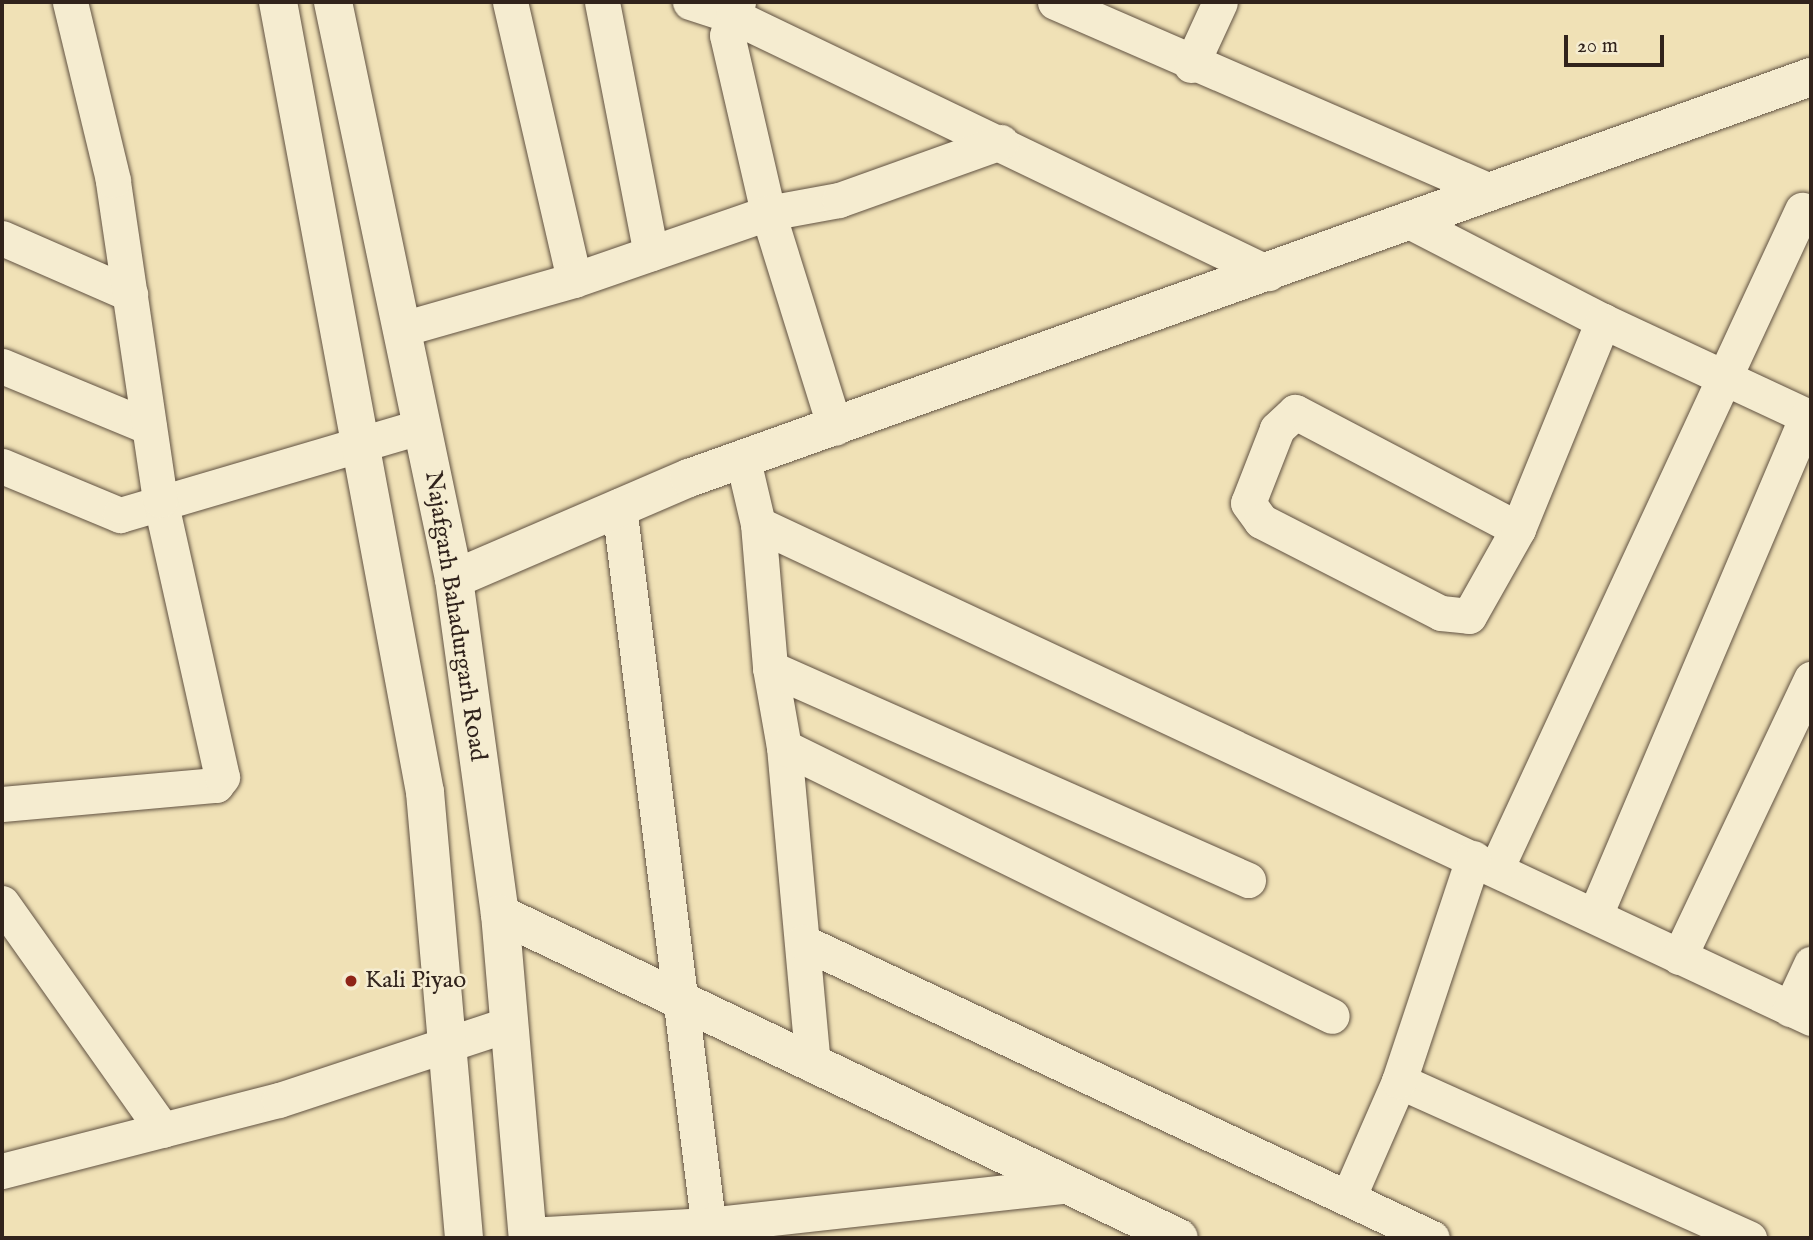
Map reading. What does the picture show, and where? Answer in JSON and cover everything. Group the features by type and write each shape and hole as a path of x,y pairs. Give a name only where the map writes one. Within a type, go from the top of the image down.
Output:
{"main road":[{"path":"278,2 362,439 425,792 464,1238"},
{"name":"Najafgarh Bahadurgarh Road","path":"333,2 454,579 500,914 528,1237"},
{"path":"454,579 619,506 743,460 1811,77"},
{"path":"500,914 681,1003 1179,1238"}],"street":[{"path":"2,804 216,785 222,777 160,500 113,180 70,2"},
{"path":"510,2 574,280"},
{"path":"602,2 650,253"},
{"path":"690,2 735,9 1268,273"},
{"path":"1055,2 1191,65 1491,192"},
{"path":"1191,65 1220,2"},
{"path":"735,9 727,35 768,213 835,428"},
{"path":"402,329 574,280 768,213 839,200 1001,142"},
{"path":"1348,1198 1399,1081 1485,863 1802,210"},
{"path":"1411,222 1603,321 1722,379 1809,417 1595,915"},
{"path":"2,239 130,294"},
{"path":"1518,529 1295,412 1278,429 1248,503 1261,521 1456,618 1469,616 1480,604 1518,529 1603,321"},
{"path":"2,366 149,427"},
{"path":"2,466 98,510 120,515 160,500 362,439 422,426"},
{"path":"743,460 758,524 770,668 784,747 813,1065"},
{"path":"619,506 709,1231"},
{"path":"758,524 1800,1013 1811,964"},
{"path":"770,668 1248,880"},
{"path":"1679,957 1811,679"},
{"path":"784,747 1332,1016"},
{"path":"2,902 163,1130"},
{"path":"803,942 1432,1238"},
{"path":"2,1171 279,1100 448,1039 509,1024"},
{"path":"1399,1081 1749,1238"},
{"path":"528,1237 709,1231 1068,1185"}],"place":[{"name":"Kali Piyao","path":"351,981"}]}
